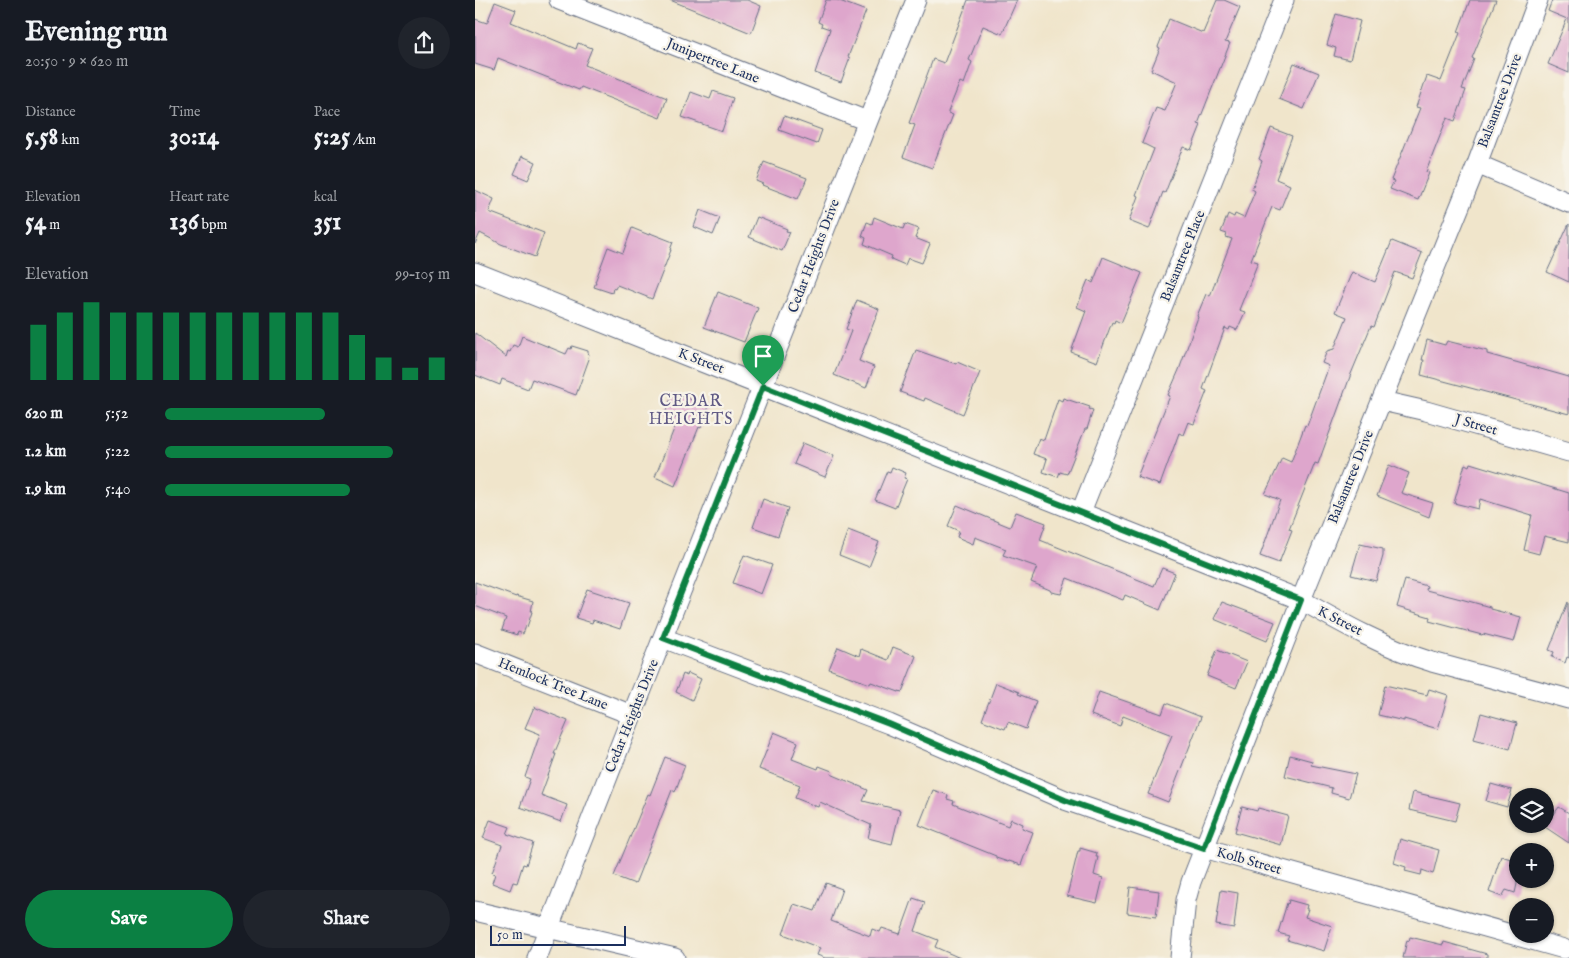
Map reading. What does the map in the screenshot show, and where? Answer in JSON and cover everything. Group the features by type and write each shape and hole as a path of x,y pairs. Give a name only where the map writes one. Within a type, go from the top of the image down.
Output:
{"street":[{"name":"Junipertree Lane","path":"559,0 867,121"},
{"name":"Cedar Heights Drive","path":"537,958 916,0"},
{"name":"Balsamtree Place","path":"1081,512 1284,0"},
{"name":"Balsamtree Drive","path":"1180,958 1186,900 1191,882 1301,600 1477,164 1539,0"},
{"path":"1477,164 1569,203"},
{"name":"K Street","path":"475,272 1301,600 1339,622 1411,655 1429,662 1569,699"},
{"name":"J Street","path":"1381,401 1425,411 1569,452"},
{"name":"Kolb Street","path":"663,638 889,724 1065,800 1204,848 1536,950 1566,947"},
{"name":"Hemlock Tree Lane","path":"475,653 632,715"},
{"path":"475,911 675,958"}],"building":[{"path":"670,0 747,0 761,6 751,33"},
{"path":"826,0 837,0 866,11 848,57 850,58 841,82 815,73 830,29 821,26 822,24 818,22"},
{"path":"968,0 1017,0 1002,34 983,26 969,60 972,62 964,84 960,82 948,112 953,115 932,168 903,157 915,125 909,123 933,59 944,63"},
{"path":"1217,0 1224,0 1240,7 1225,42 1230,43 1198,124 1201,125 1191,150 1183,147 1149,229 1129,221 1138,196 1136,195 1154,149 1142,143 1156,108 1165,111 1177,82 1151,70 1169,19 1203,33"},
{"path":"1470,0 1496,0 1472,58 1474,59 1462,89 1466,90 1455,121 1447,118 1426,172 1429,173 1418,200 1390,189 1394,181 1391,180 1420,108 1416,107 1427,76 1441,81 1460,33 1458,32"},
{"path":"1552,0 1569,0 1569,73 1548,64 1567,19 1548,11"},
{"path":"495,2 516,10 511,22 576,49 578,43 592,48 585,65 667,98 660,118 581,87 579,90 498,58 494,70 475,64 475,19 487,23"},
{"path":"1336,14 1360,21 1350,60 1334,56 1336,48 1327,45"},
{"path":"1294,63 1319,73 1304,109 1279,99"},
{"path":"713,91 733,98 722,131 682,117 691,92 710,99"},
{"path":"784,116 822,130 817,144 779,130"},
{"path":"1271,128 1292,136 1276,179 1290,185 1280,210 1272,207 1251,260 1258,262 1239,310 1245,312 1237,330 1230,327 1229,330 1225,328 1203,389 1207,391 1194,424 1188,422 1183,435 1179,433 1160,485 1137,477 1170,396 1168,395 1179,370 1197,316 1206,294 1210,296 1232,239 1226,237 1227,234 1221,232 1228,214 1234,217 1235,214 1244,218 1255,191 1252,189 1262,161 1259,159"},
{"path":"522,156 536,162 528,180 514,174"},
{"path":"764,162 807,178 798,199 756,181"},
{"path":"475,190 494,199 489,212 544,233 535,257 501,244 480,233 475,244"},
{"path":"700,210 720,218 713,235 694,227"},
{"path":"757,217 790,232 782,251 749,237"},
{"path":"874,217 903,229 905,224 919,229 915,238 930,244 922,263 908,258 905,265 891,259 892,256 864,244 866,238 862,236 867,222 872,224"},
{"path":"1569,224 1569,282 1547,272"},
{"path":"632,228 673,242 652,299 617,285 615,289 613,288 612,293 594,287 608,247 623,253"},
{"path":"1392,241 1422,253 1412,278 1395,272 1374,327 1371,326 1351,374 1318,464 1315,463 1289,529 1292,530 1279,563 1260,556 1280,500 1265,494 1282,458 1291,462 1305,425 1307,426 1329,366 1322,363 1327,351 1334,349 1347,317 1335,312 1352,272 1375,282"},
{"path":"1103,257 1142,273 1121,323 1115,320 1114,323 1112,322 1097,362 1071,352 1086,311 1077,307 1088,280 1093,283"},
{"path":"718,292 758,308 744,342 704,327"},
{"path":"857,300 879,309 859,361 874,367 866,388 834,375 851,331 846,329"},
{"path":"475,333 506,357 513,345 518,347 522,336 566,354 572,346 588,351 589,359 576,395 532,379 528,389 502,379 500,385 475,375"},
{"path":"1427,340 1445,345 1447,341 1487,351 1487,354 1569,377 1569,414 1421,375 1424,360 1422,360"},
{"path":"916,350 956,364 957,362 980,372 963,414 925,398 924,401 900,392"},
{"path":"673,393 709,406 675,486 655,477 678,419 665,414"},
{"path":"1063,398 1090,407 1089,409 1093,410 1087,429 1085,429 1067,474 1060,472 1058,477 1043,472 1047,459 1033,454 1039,438 1044,440 1058,399 1062,401"},
{"path":"803,443 834,456 825,477 794,464"},
{"path":"1470,463 1569,493 1569,542 1544,536 1539,554 1524,550 1532,515 1480,499 1478,509 1454,503 1465,464 1469,466"},
{"path":"1389,465 1409,473 1401,493 1433,503 1429,517 1377,496"},
{"path":"892,467 906,473 904,478 907,479 895,508 875,500 887,471 890,472"},
{"path":"763,499 788,508 778,536 753,527"},
{"path":"957,505 1010,527 1016,512 1046,523 1040,540 1154,586 1162,568 1175,573 1160,610 1125,595 1123,600 1067,578 1061,594 1051,592 1031,582 1037,567 1003,555 1006,549 975,537 973,544 957,537 959,531 948,526"},
{"path":"848,530 879,542 869,567 839,555"},
{"path":"1360,544 1383,549 1376,581 1351,575"},
{"path":"744,555 772,565 761,594 733,583"},
{"path":"1405,580 1427,586 1426,590 1521,617 1514,642 1429,621 1430,617 1397,607"},
{"path":"475,582 533,601 532,612 523,634 518,632 517,635 502,630 506,618 475,606"},
{"path":"587,589 629,603 620,629 593,620 592,623 576,618"},
{"path":"1222,602 1275,622 1267,641 1214,619"},
{"path":"1568,602 1569,658 1567,657 1565,663 1552,657 1554,652 1549,650"},
{"path":"838,647 859,656 861,649 888,660 893,647 916,656 902,692 899,692 829,669"},
{"path":"1217,650 1247,662 1236,688 1207,676"},
{"path":"688,673 701,679 692,700 676,692 683,674 687,676"},
{"path":"996,683 1036,701 1026,729 1008,722 1005,729 982,720"},
{"path":"1385,685 1427,695 1429,689 1448,695 1438,729 1404,719 1404,721 1378,715"},
{"path":"1099,692 1162,714 1166,703 1201,717 1168,802 1148,794 1172,735 1123,716 1120,726 1091,715"},
{"path":"534,707 568,721 554,754 556,754 541,795 567,805 561,822 520,807 530,779 525,777 540,734 525,728"},
{"path":"1481,713 1517,723 1510,749 1474,739"},
{"path":"774,732 798,742 792,759 818,769 819,766 832,771 831,774 868,790 863,801 900,810 892,844 868,838 871,825 820,802 818,807 795,798 800,785 759,769"},
{"path":"1290,755 1312,761 1311,765 1356,774 1349,798 1331,793 1332,788 1285,776"},
{"path":"665,757 685,765 675,792 672,790 635,884 614,876"},
{"path":"1491,784 1509,789 1507,807 1486,801"},
{"path":"933,790 948,795 947,799 954,801 953,804 1008,826 1011,819 1023,824 1022,828 1033,832 1021,865 996,858 996,856 919,825"},
{"path":"1413,792 1460,803 1455,821 1409,810"},
{"path":"1242,807 1257,811 1258,808 1288,816 1281,845 1235,832"},
{"path":"1559,807 1569,813 1569,843 1554,833 1554,814"},
{"path":"490,820 510,827 507,834 533,843 526,865 523,864 517,883 513,882 510,890 492,883 495,874 492,873 502,845 483,838"},
{"path":"1400,839 1439,850 1433,874 1422,870 1421,875 1405,871 1406,867 1394,863"},
{"path":"1080,848 1097,853 1096,857 1098,857 1094,875 1103,878 1097,903 1067,896"},
{"path":"1501,856 1509,858 1509,888 1516,888 1515,893 1506,890 1502,897 1489,892"},
{"path":"826,883 842,889 831,921 870,936 872,929 880,932 882,928 900,934 913,898 925,902 915,931 938,940 935,947 960,958 825,958 817,955 820,948 783,934 794,904 815,911"},
{"path":"1130,887 1159,891 1156,917 1127,913"},
{"path":"1221,890 1238,893 1234,928 1216,925"},
{"path":"1289,900 1307,905 1306,909 1308,909 1305,917 1332,926 1324,951 1287,940 1289,936 1278,933"},
{"path":"1410,937 1443,945 1444,942 1487,954 1487,958 1403,958 1407,940 1409,941"}],"district":[{"name":"CEDAR HEIGHTS","path":"691,411"}],"route":[{"path":"763,386 1301,600 1204,848 1065,800 889,724 663,638 763,386"}]}
